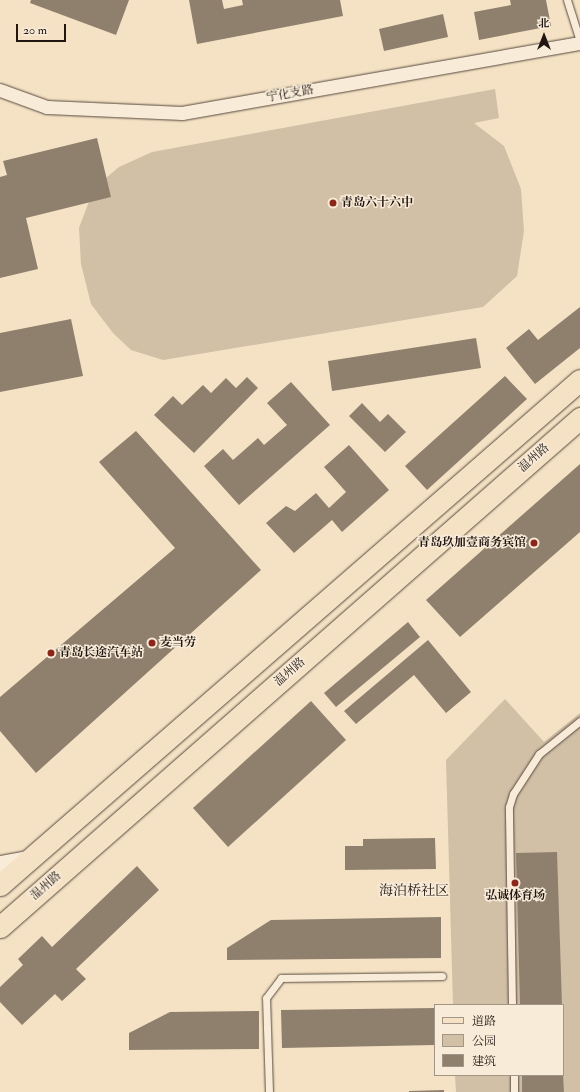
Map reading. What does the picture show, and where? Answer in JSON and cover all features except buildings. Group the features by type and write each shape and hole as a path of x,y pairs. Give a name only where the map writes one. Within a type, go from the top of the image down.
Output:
{"main road":[{"path":"0,885 580,380"},
{"name":"温州路","path":"0,927 580,418"},
{"path":"0,865 29,860"}],"street":[{"name":"宁化支路","path":"0,90 47,107 182,113 580,42"}],"lane":[{"path":"567,0 580,42"},
{"path":"512,1004 509,807 513,794 539,754 580,720"},
{"path":"269,1092 266,998 281,978 442,976"},
{"path":"514,1076 514,1092"}],"green space":[{"path":"495,89 499,118 474,123 504,146 521,189 524,231 517,276 483,307 163,360 131,350 113,333 91,304 81,264 79,228 94,188 119,167 152,152"},
{"name":"弘诚体育场","path":"505,699 544,742 580,713 580,1092 456,1092 455,1076 564,1076 564,1004 453,1004 446,760"}],"place":[{"name":"青岛六十六中","path":"333,203"},
{"name":"青岛玖加壹商务宾馆","path":"534,543"},
{"name":"麦当劳","path":"152,643"},
{"name":"青岛长途汽车站","path":"51,653"},
{"name":"弘诚体育场","path":"515,883"}],"district":[{"name":"海泊桥社区","path":"414,891"}]}
